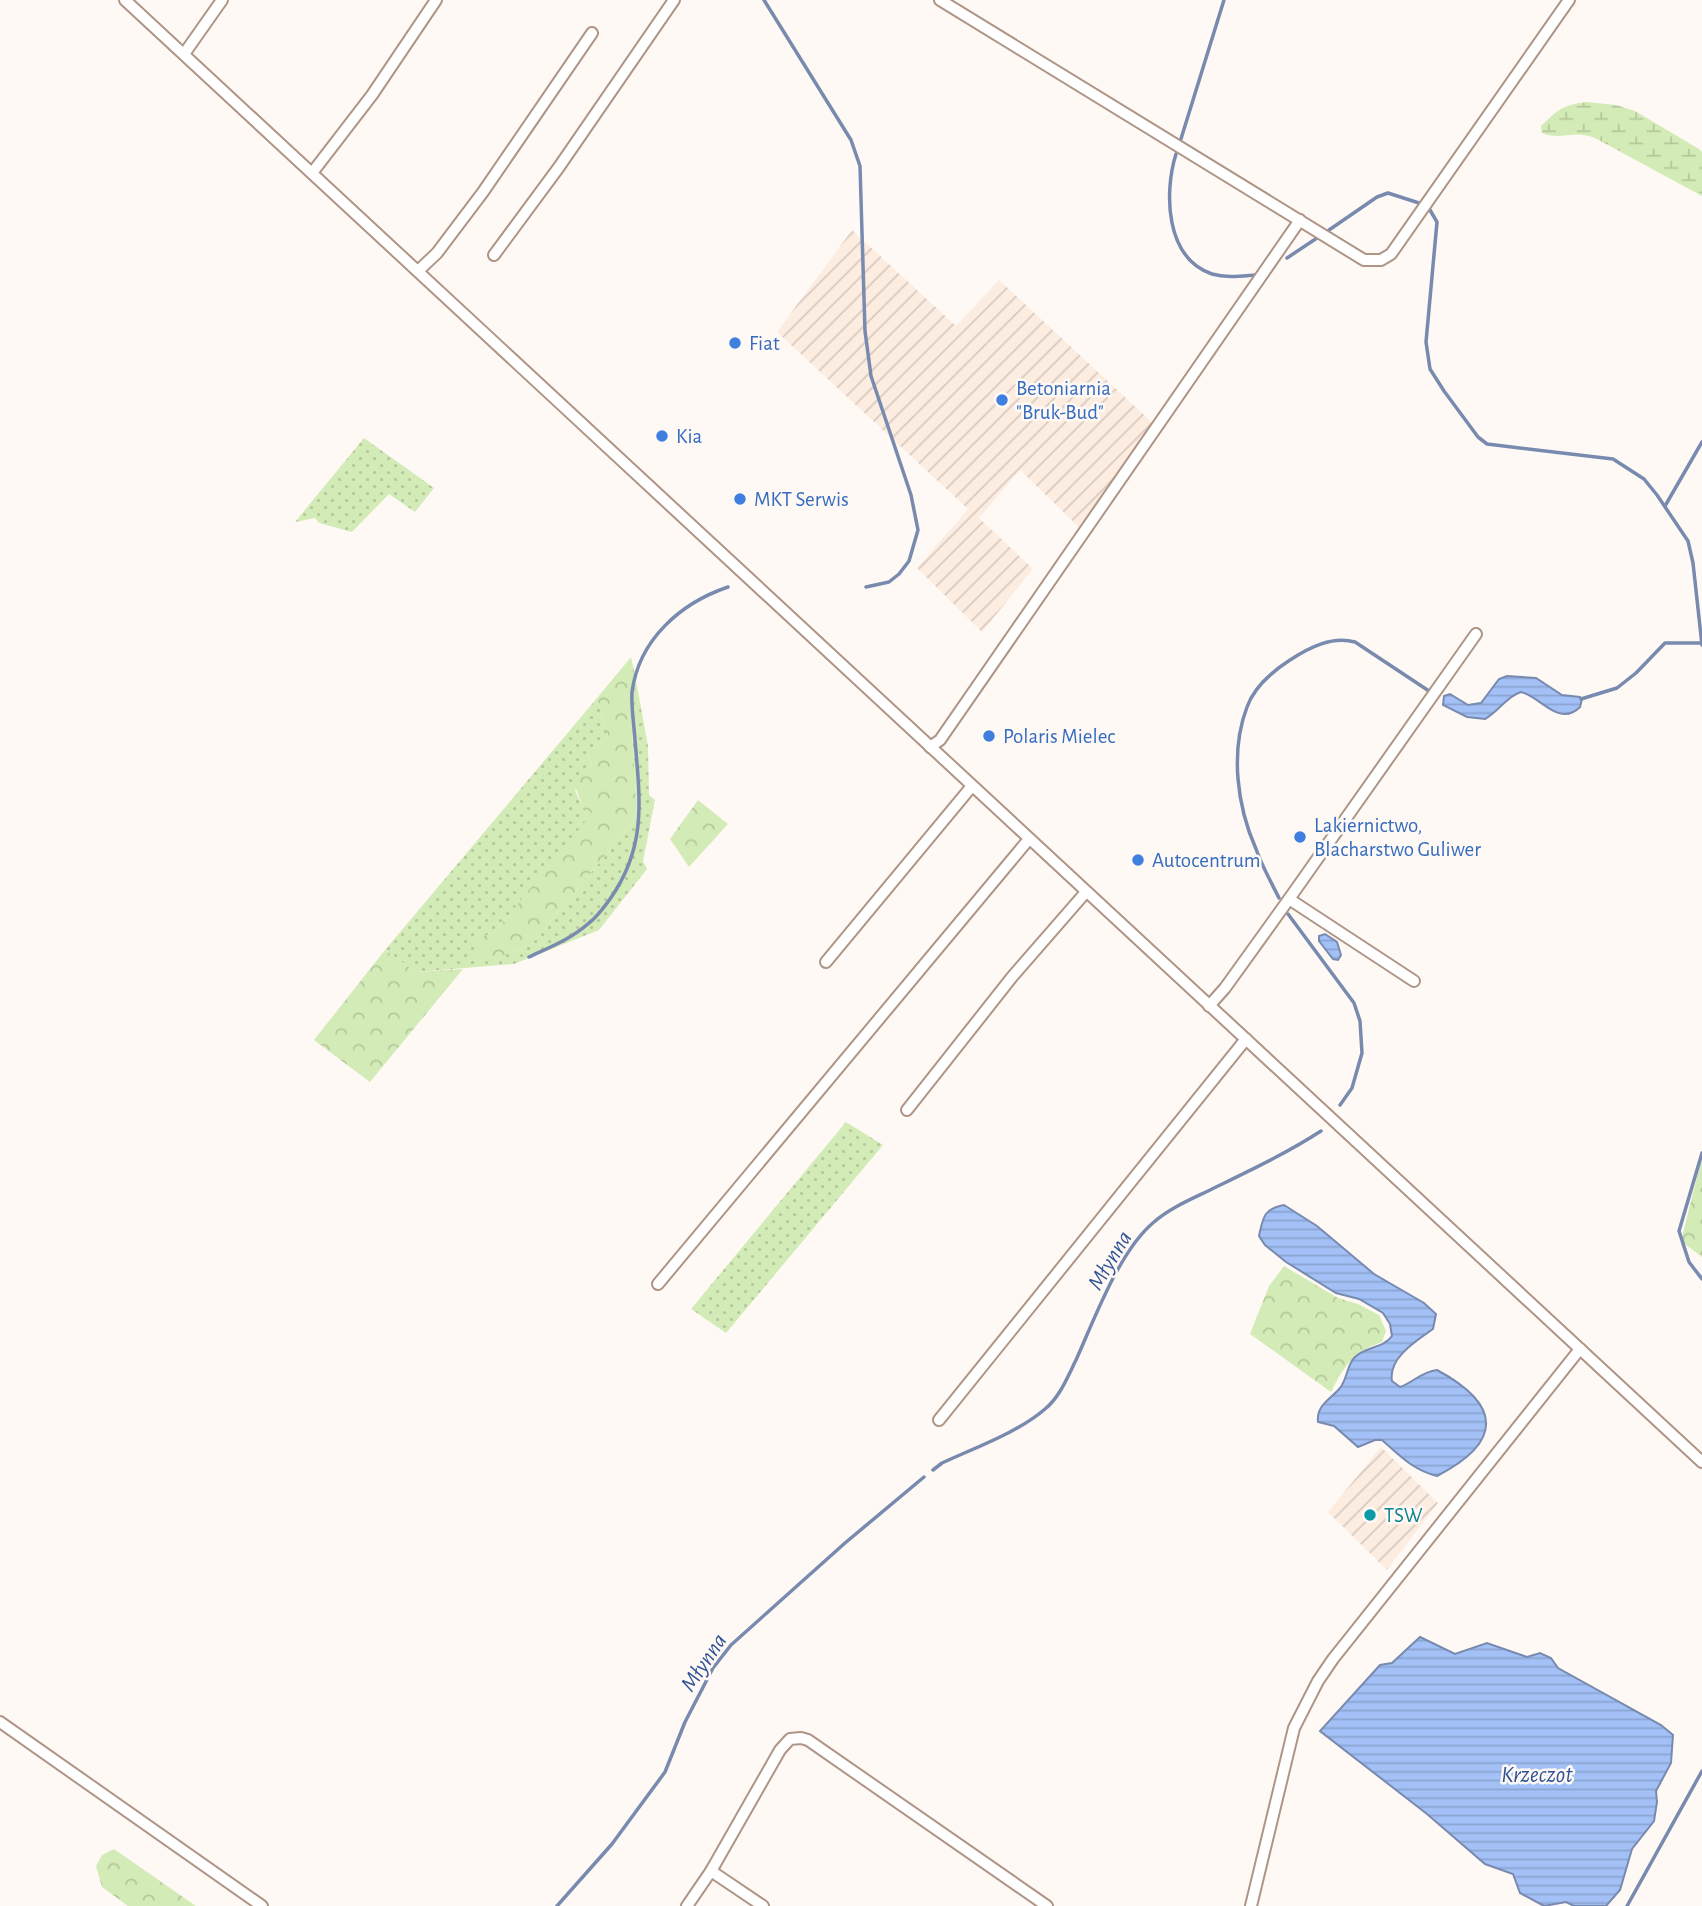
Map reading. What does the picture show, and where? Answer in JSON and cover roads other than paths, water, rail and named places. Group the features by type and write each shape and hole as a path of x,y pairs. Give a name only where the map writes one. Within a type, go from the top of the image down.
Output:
{"street":[{"path":"125,0 1702,1462"},
{"path":"184,54 222,0"},
{"path":"312,173 372,95 436,0"},
{"path":"494,255 559,167 674,0"},
{"path":"940,0 1364,260 1381,260 1391,254 1569,0"},
{"path":"418,271 437,253 483,192 592,33"},
{"path":"930,747 940,740 1300,220"},
{"path":"1209,1006 1226,988 1290,899 1476,634"},
{"path":"826,962 972,786"},
{"path":"658,1284 1029,839"},
{"path":"907,1110 1012,977 1086,892"},
{"path":"1290,899 1414,981"},
{"path":"939,1420 1246,1040"},
{"path":"1251,1906 1294,1728 1318,1681 1433,1531 1580,1349"},
{"path":"0,1722 262,1906"},
{"path":"687,1906 711,1871 780,1750 790,1739 801,1738 820,1748 1047,1906"},
{"path":"711,1871 763,1906"}],"water":[{"path":"1507,676 1536,678 1562,695 1580,697 1580,707 1572,713 1557,713 1521,692 1485,719 1467,717 1443,705 1444,696 1450,694 1468,705 1481,703 1499,679"},
{"path":"1325,934 1337,942 1341,955 1338,960 1333,959 1319,941 1319,936"},
{"path":"1284,1205 1317,1226 1374,1274 1424,1303 1436,1314 1433,1329 1405,1351 1394,1365 1392,1381 1400,1387 1437,1370 1474,1397 1483,1410 1486,1423 1483,1437 1474,1450 1459,1463 1437,1476 1414,1466 1382,1440 1358,1447 1334,1426 1318,1422 1319,1411 1340,1388 1354,1358 1392,1336 1390,1324 1383,1313 1359,1299 1336,1293 1286,1262 1265,1245 1259,1236 1263,1219 1272,1209"},
{"name":"Krzeczot","path":"1420,1637 1455,1654 1487,1643 1527,1657 1540,1653 1551,1658 1558,1668 1661,1725 1673,1735 1671,1763 1656,1791 1654,1821 1632,1849 1620,1890 1606,1906 1574,1906 1566,1902 1544,1906 1520,1893 1513,1874 1485,1864 1427,1814 1320,1731 1380,1665 1392,1663"}],"waterway":[{"path":"764,0 851,140 860,166 865,331 871,376 911,495 918,530 909,561 899,574 889,582 866,587"},
{"path":"1180,142 1224,0"},
{"path":"1176,154 1172,169 1170,204 1177,239 1185,254 1196,266 1212,274 1255,275"},
{"path":"1329,230 1377,197 1388,193 1419,203"},
{"path":"1430,210 1437,222 1426,342 1430,369 1478,437 1487,444 1613,459 1644,479 1688,541 1702,645"},
{"path":"1287,258 1320,236"},
{"path":"1665,506 1702,442"},
{"path":"529,957 582,929 603,908 622,880 630,861 638,822 632,698 636,673 643,655 665,626 694,603 728,587"},
{"name":"Młynna","path":"1279,898 1249,832 1238,779 1237,760 1242,724 1247,707 1259,686 1298,655 1313,647 1338,640 1355,642 1429,691"},
{"name":"Młynna","path":"1581,699 1617,688 1665,643 1700,643"},
{"name":"Młynna","path":"1288,914 1354,1003 1360,1021 1362,1053 1352,1088 1340,1105"},
{"name":"Młynna","path":"933,1470 942,1463 1022,1425 1050,1404 1067,1379 1119,1267 1141,1235 1154,1222 1175,1207 1269,1161 1321,1131"},
{"path":"1702,1153 1679,1231 1689,1262 1702,1279"},
{"name":"Młynna","path":"557,1906 612,1844 665,1772 685,1722 713,1668 731,1645 924,1477"},
{"path":"1627,1906 1702,1771"}],"place":[{"name":"Fiat","path":"735,343"},
{"name":"Betoniarnia \"Bruk-Bud\"","path":"1002,400"},
{"name":"Kia","path":"662,436"},
{"name":"MKT Serwis","path":"740,499"},
{"name":"Polaris Mielec","path":"989,736"},
{"name":"Lakiernictwo, Blacharstwo Guliwer","path":"1300,837"},
{"name":"Autocentrum","path":"1138,860"},
{"name":"TSW","path":"1370,1515"}]}
